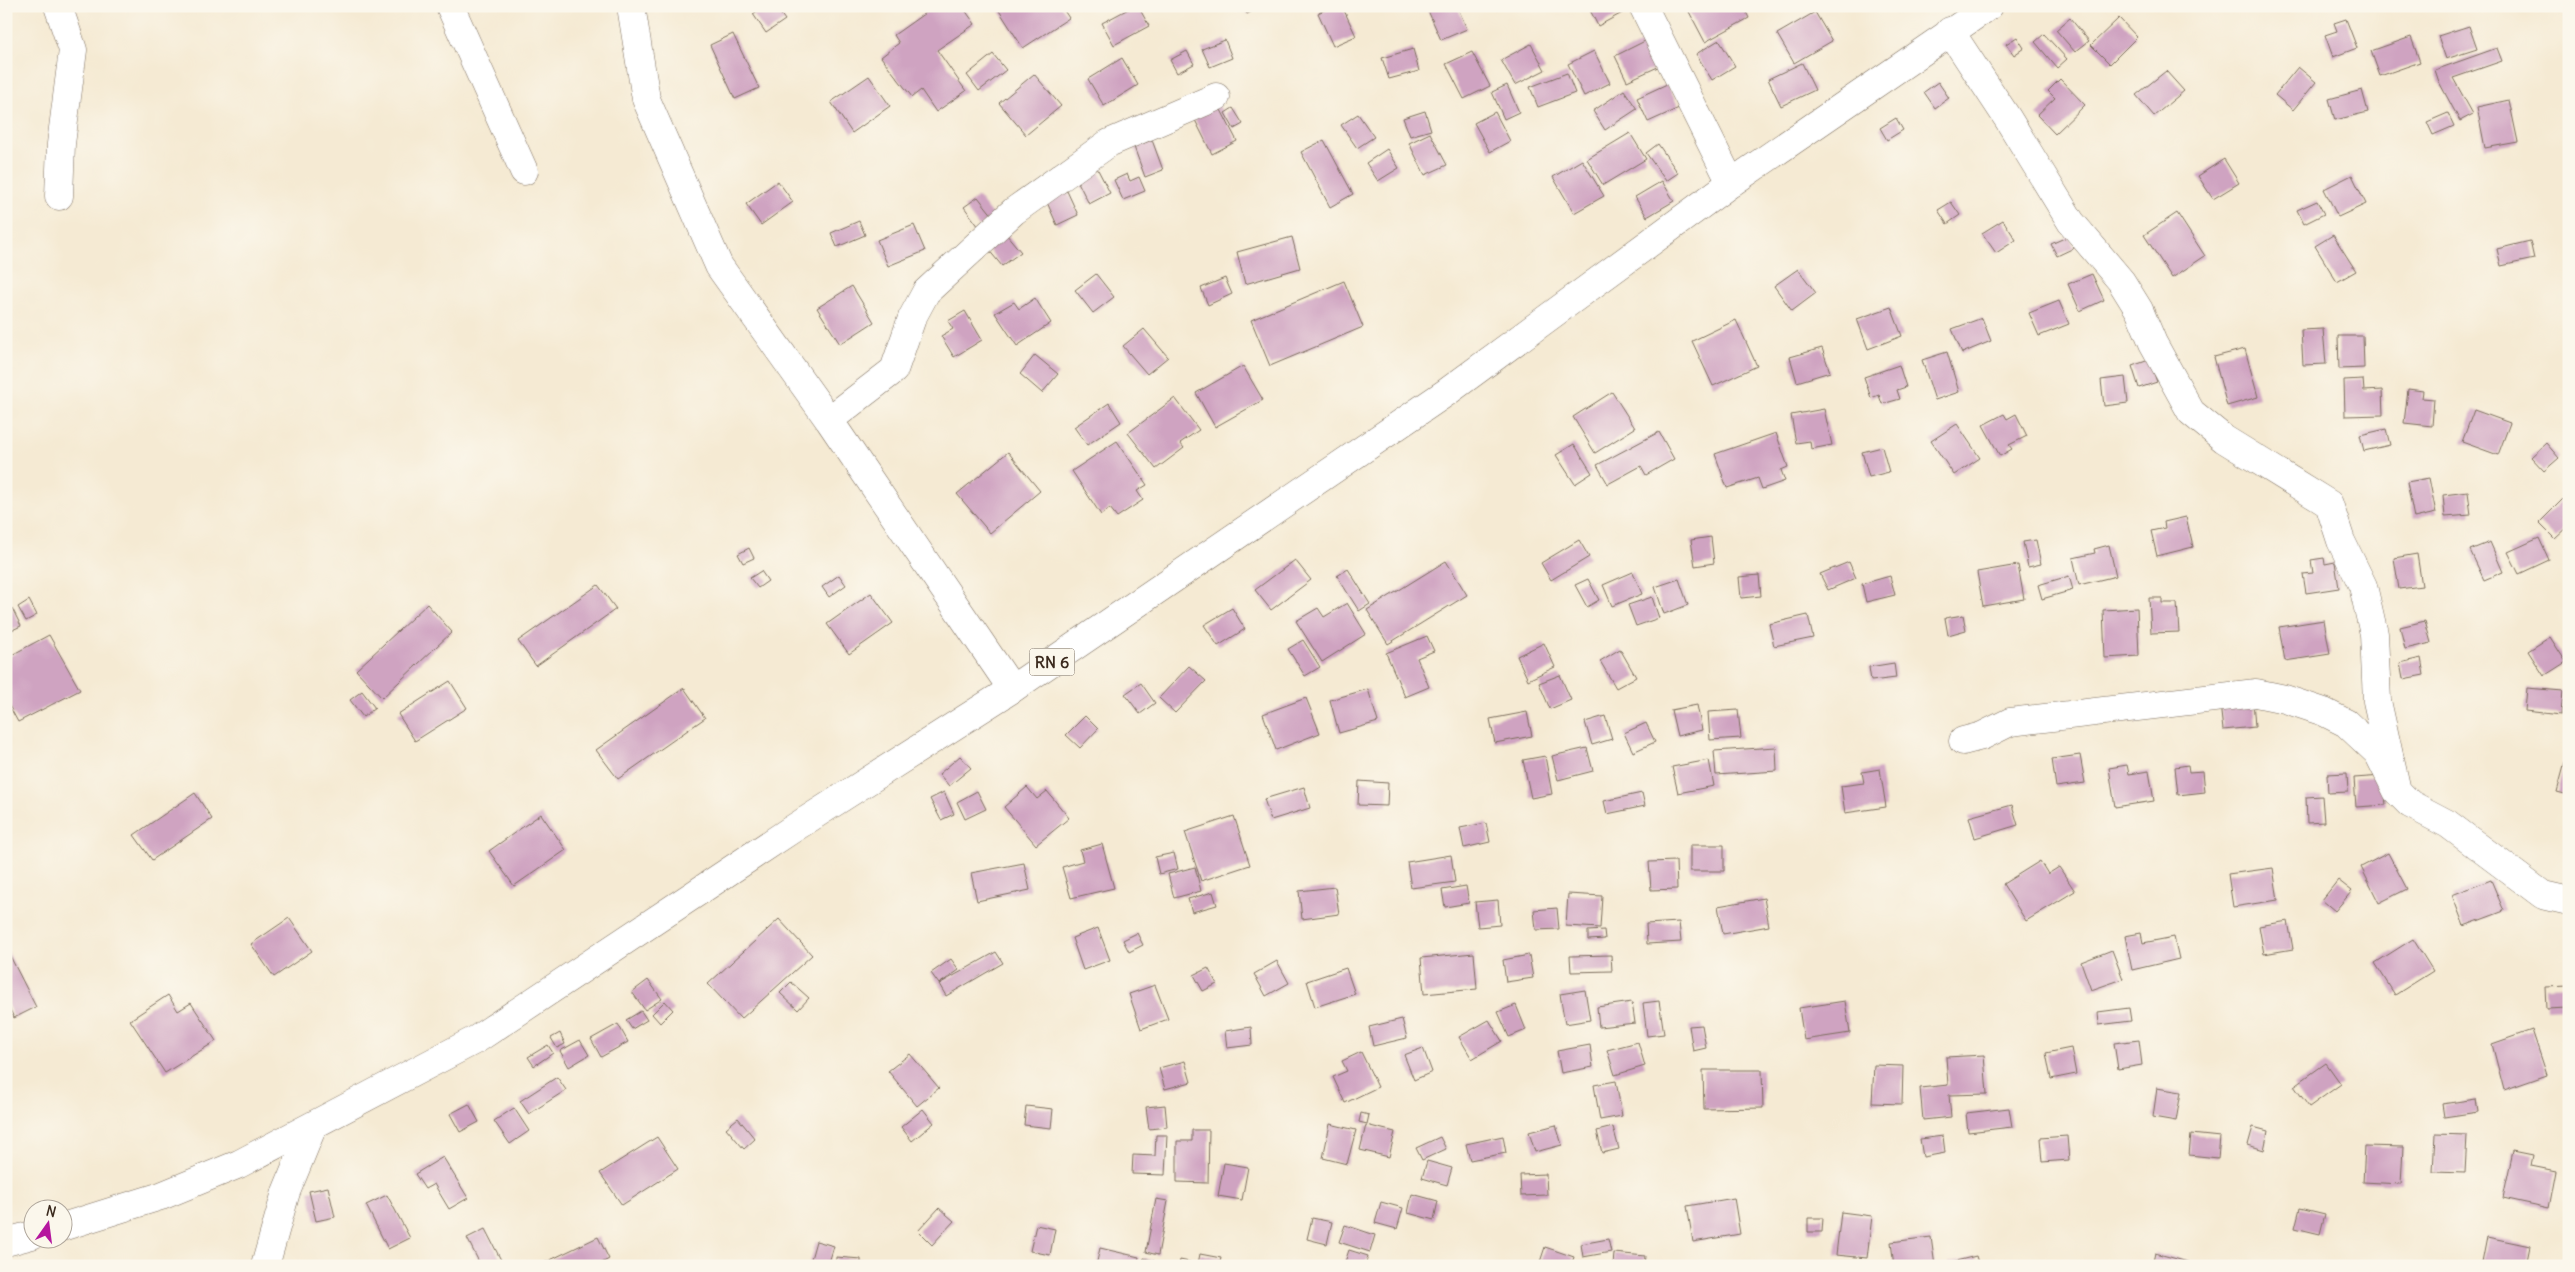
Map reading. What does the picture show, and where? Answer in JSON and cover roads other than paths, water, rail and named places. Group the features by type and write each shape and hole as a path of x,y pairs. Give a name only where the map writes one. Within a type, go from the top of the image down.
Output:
{"street":[{"path":"58,6 73,50 61,144 59,196"},
{"path":"450,6 524,171"},
{"path":"631,6 646,99 720,266 829,420 1012,689"},
{"path":"1643,6 1731,183"},
{"name":"RN 6","path":"72,1224 178,1189 239,1164 477,1039 791,830 1012,689 1447,392 1731,183 1989,6"},
{"path":"1950,31 2008,119 2071,222 2120,281 2138,310 2153,343 2191,412 2224,439 2329,504 2341,541 2363,586 2374,634 2377,701 2397,792"},
{"path":"829,420 894,370 912,318 926,292 1014,211 1110,143 1216,97"},
{"path":"1963,741 1982,736 2010,722 2256,693 2316,710 2346,723 2378,754 2397,792 2410,804 2448,824 2543,895 2569,901"},
{"path":"265,1266 286,1192 314,1126"},
{"path":"6,1242 22,1238"}]}
